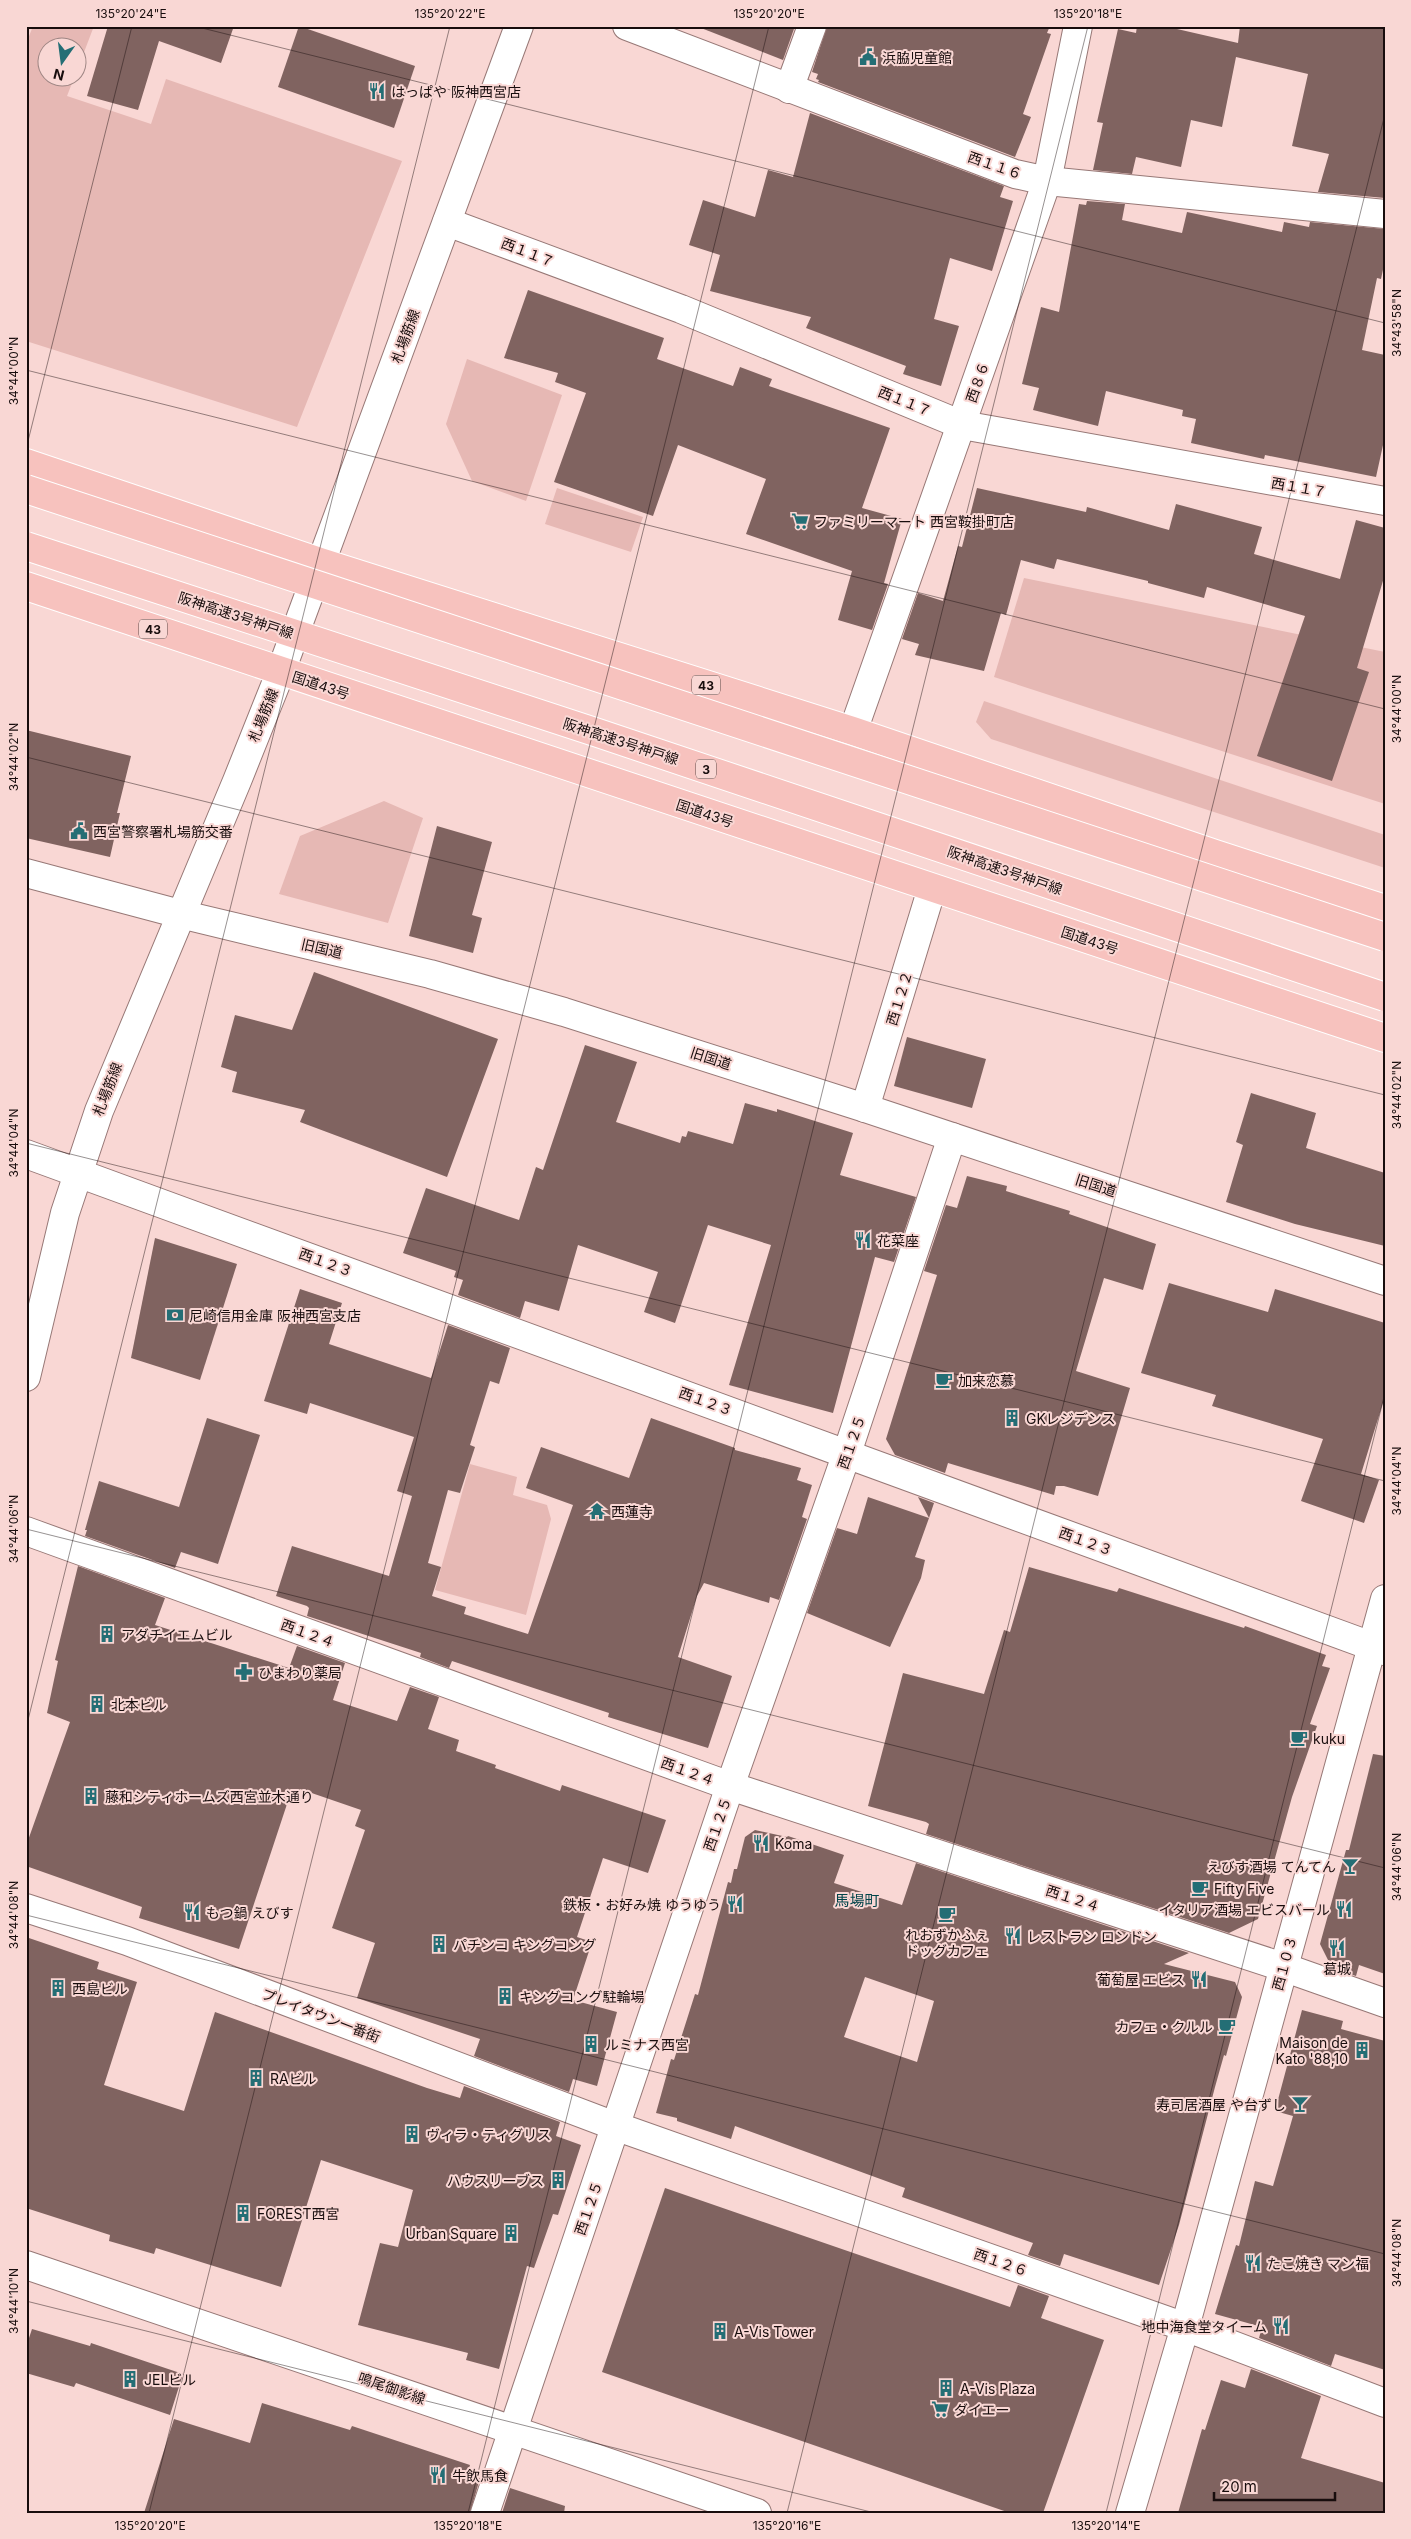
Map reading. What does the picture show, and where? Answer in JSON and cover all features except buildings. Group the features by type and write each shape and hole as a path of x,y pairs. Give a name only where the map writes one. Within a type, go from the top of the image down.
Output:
{"highway":[{"name":"43","path":"26,464 320,562 853,731 1215,854 1385,908"},
{"path":"26,489 1385,937"},
{"name":"阪神高速3号神戸線","path":"26,546 623,741 1385,997"},
{"name":"国道43号","path":"26,586 1385,1038"}],"street":[{"name":"札場筋線","path":"26,1378 55,1250 77,1172 120,1056 237,781 281,671 519,26"},
{"name":"西１１６","path":"627,26 1015,174 1047,181 1385,214"},
{"path":"789,89 812,26"},
{"name":"西８６","path":"853,731 1047,181 1078,26"},
{"name":"西１１７","path":"447,222 681,309 962,425 1385,501"},
{"name":"旧国道","path":"26,873 180,914 430,974 644,1037 865,1108 1385,1281"},
{"name":"西１２２","path":"865,1108 932,888"},
{"name":"西１２５","path":"485,2513 730,1786 847,1454 952,1137"},
{"name":"西１２３","path":"26,1154 1378,1648"},
{"name":"西１２４","path":"26,1531 730,1786 1283,1967 1385,2004"},
{"name":"西１０３","path":"1130,2513 1185,2326 1283,1967 1378,1648 1385,1599"},
{"name":"プレイタウン一番街","path":"26,1908 127,1941 615,2126"},
{"name":"西１２６","path":"615,2126 1185,2326 1385,2403"},
{"name":"鳴尾御影線","path":"26,2265 757,2513"}],"shaded area":[{"path":"33,26 94,26 88,42 88,38 38,38 38,88 70,88 67,96 151,124 166,79 402,161 297,427 26,341 26,44"},
{"path":"467,359 562,395 526,501 472,481 446,424"},
{"path":"557,488 643,517 631,552 545,524"},
{"path":"1024,578 1385,652 1385,804 994,677"},
{"path":"984,701 1385,835 1385,868 991,739 976,722"},
{"path":"384,801 423,818 388,923 279,894 300,836"},
{"path":"470,1464 517,1477 513,1495 547,1505 551,1519 526,1615 435,1590"}],"place":[{"name":"浜脇児童館","path":"868,57"},
{"name":"はっぱや 阪神西宮店","path":"377,91"},
{"name":"ファミリーマート 西宮鞍掛町店","path":"800,521"},
{"name":"西宮警察署札場筋交番","path":"79,831"},
{"name":"花菜座","path":"863,1240"},
{"name":"尼崎信用金庫 阪神西宮支店","path":"175,1315"},
{"name":"加来恋慕","path":"944,1380"},
{"name":"GKレジデンス","path":"1012,1418"},
{"name":"西蓮寺","path":"597,1511"},
{"name":"アダチイエムビル","path":"107,1634"},
{"name":"ひまわり薬局","path":"244,1672"},
{"name":"北本ビル","path":"97,1704"},
{"name":"kuku","path":"1299,1738"},
{"name":"藤和シティホームズ西宮並木通り","path":"91,1796"},
{"name":"Koma","path":"761,1843"},
{"name":"えびす酒場 てんてん","path":"1350,1866"},
{"name":"Fifty Five","path":"1200,1888"},
{"name":"鉄板・お好み焼 ゆうゆう","path":"735,1904"},
{"name":"イタリア酒場 エビスバール","path":"1344,1909"},
{"name":"もつ鍋 えびす","path":"192,1912"},
{"name":"れおずかふぇ ドッグカフェ","path":"947,1914"},
{"name":"レストラン ロンドン","path":"1013,1936"},
{"name":"パチンコ キングコング","path":"439,1944"},
{"name":"葛城","path":"1337,1948"},
{"name":"葡萄屋 エビス","path":"1199,1979"},
{"name":"西島ビル","path":"58,1988"},
{"name":"キングコング駐輪場","path":"505,1996"},
{"name":"カフェ・クルル","path":"1227,2026"},
{"name":"ルミナス西宮","path":"591,2044"},
{"name":"Maison de Kato '88,10","path":"1362,2050"},
{"name":"RAビル","path":"256,2078"},
{"name":"寿司居酒屋 や台ずし","path":"1300,2104"},
{"name":"ヴィラ・ティグリス","path":"412,2134"},
{"name":"ハウスリーブス","path":"558,2180"},
{"name":"FOREST西宮","path":"243,2213"},
{"name":"Urban Square","path":"511,2233"},
{"name":"たこ焼き マン福","path":"1253,2263"},
{"name":"地中海食堂タイーム","path":"1281,2326"},
{"name":"A-Vis Tower","path":"720,2331"},
{"name":"JELビル","path":"130,2379"},
{"name":"A-Vis Plaza","path":"946,2388"},
{"name":"ダイエー","path":"940,2409"},
{"name":"牛飲馬食","path":"438,2475"}],"district":[{"name":"馬場町","path":"857,1900"}]}
